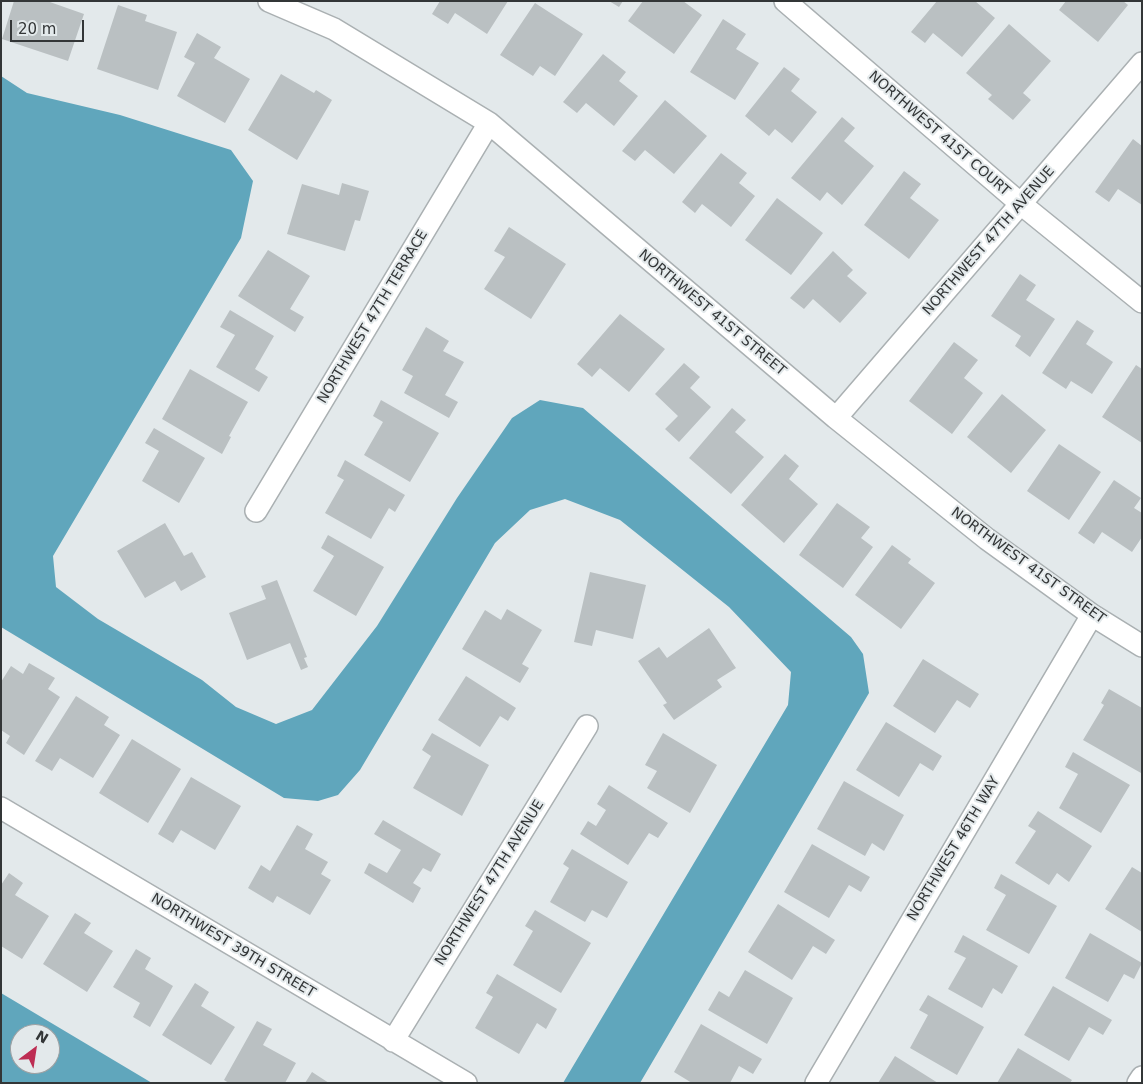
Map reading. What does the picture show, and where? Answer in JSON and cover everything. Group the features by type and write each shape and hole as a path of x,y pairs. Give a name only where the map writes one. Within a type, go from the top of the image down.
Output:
{"street":[{"name":"NORTHWEST 41ST STREET","path":"269,1 334,29 489,123 836,418 987,539 1092,615 1142,646"},
{"name":"NORTHWEST 41ST COURT","path":"785,1 1021,204 1142,302"},
{"name":"NORTHWEST 47TH AVENUE","path":"836,418 1142,63"},
{"name":"NORTHWEST 47TH TERRACE","path":"256,511 489,123"},
{"name":"NORTHWEST 46TH WAY","path":"816,1083 1092,615"},
{"name":"NORTHWEST 47TH AVENUE","path":"393,1041 587,726"},
{"name":"NORTHWEST 39TH STREET","path":"1,808 466,1083"},
{"path":"1138,1083 1142,1077"}],"water":[{"path":"1,76 27,93 120,115 231,150 253,181 241,238 53,556 56,587 98,619 202,680 236,707 276,724 312,710 377,626 457,498 512,418 540,400 583,408 851,637 863,654 869,693 640,1083 563,1083 788,705 791,672 729,607 620,520 565,499 530,510 495,543 360,770 338,795 318,801 284,798 1,627"},
{"path":"1,993 53,1024 10,1024 10,1074 60,1074 60,1028 152,1083 1,1083"}],"building":[{"path":"14,1 47,1 84,14 68,61 2,39"},
{"path":"440,1 508,1 487,34 455,13 448,24 432,14"},
{"path":"609,1 623,1 619,7"},
{"path":"643,1 683,1 702,15 674,54 628,21"},
{"path":"937,1 975,1 995,18 962,57 933,33 925,43 911,32"},
{"path":"1066,1 1123,1 1128,5 1098,42 1059,10"},
{"path":"535,3 583,34 555,76 540,66 533,76 500,55"},
{"path":"118,5 147,15 145,21 177,32 158,90 97,69"},
{"path":"723,19 746,34 736,49 759,63 735,100 690,72"},
{"path":"1009,24 1051,61 1023,93 1031,100 1013,120 988,99 992,95 966,73"},
{"path":"197,33 221,47 214,58 250,79 225,123 177,96 195,63 184,57"},
{"path":"603,54 626,72 619,81 638,96 614,126 586,103 577,113 563,102"},
{"path":"784,67 800,79 791,91 817,112 792,143 775,129 769,136 745,116"},
{"path":"281,74 314,93 316,90 332,100 297,160 248,130"},
{"path":"665,100 707,136 674,174 645,150 635,161 622,151"},
{"path":"842,117 855,128 844,141 874,166 842,205 827,192 820,201 791,178"},
{"path":"1133,139 1142,146 1142,205 1118,189 1109,202 1095,192"},
{"path":"721,153 747,173 739,183 755,196 731,227 702,204 695,213 682,202"},
{"path":"904,171 921,184 910,198 939,220 909,259 864,225"},
{"path":"342,183 369,191 360,221 355,220 345,251 287,234 302,184 339,195"},
{"path":"777,198 823,233 791,275 745,240"},
{"path":"509,227 566,264 531,319 484,289 505,257 494,251"},
{"path":"268,250 310,276 290,309 304,317 295,332 238,296"},
{"path":"833,251 853,270 847,276 867,293 840,323 813,299 804,309 790,298"},
{"path":"1020,274 1036,285 1026,300 1055,319 1030,357 1015,346 1021,336 991,316"},
{"path":"230,310 274,336 255,369 268,377 259,392 216,367 235,335 220,327"},
{"path":"620,314 665,349 629,392 600,368 592,377 577,364"},
{"path":"1077,320 1094,331 1086,344 1113,362 1092,394 1071,381 1066,389 1042,373"},
{"path":"426,327 449,341 443,351 464,362 445,395 458,402 449,418 404,393 413,376 402,370"},
{"path":"954,342 978,360 964,378 983,393 952,434 909,401"},
{"path":"684,363 700,377 690,388 711,407 679,442 665,429 678,416 655,394"},
{"path":"1136,365 1142,369 1142,443 1102,417"},
{"path":"190,369 248,402 229,436 231,437 222,454 162,419"},
{"path":"1002,394 1046,430 1011,473 967,437"},
{"path":"381,400 439,433 410,482 364,455 383,422 373,416"},
{"path":"732,408 746,420 735,432 764,457 731,494 689,458"},
{"path":"154,428 205,458 179,503 142,481 159,451 145,443"},
{"path":"1059,444 1101,472 1069,520 1027,491"},
{"path":"785,454 799,466 789,479 818,504 784,543 741,505"},
{"path":"345,460 405,495 395,512 389,508 371,539 325,513 344,480 337,476"},
{"path":"1114,480 1141,498 1134,508 1142,513 1142,537 1132,552 1102,532 1094,544 1078,533"},
{"path":"837,503 870,527 861,538 873,547 843,588 799,555"},
{"path":"165,523 184,556 192,552 206,577 181,591 175,581 145,598 117,551"},
{"path":"328,535 384,567 356,616 313,591 334,556 321,548"},
{"path":"892,545 911,559 908,563 935,583 901,629 855,595"},
{"path":"590,572 646,585 633,639 596,630 592,646 574,642"},
{"path":"277,580 307,657 304,658 308,667 301,670 290,643 247,660 229,613 266,599 261,586"},
{"path":"507,609 542,630 522,664 529,668 520,683 462,649 485,610 501,620"},
{"path":"709,628 736,668 717,680 722,687 674,720 663,705 667,703 638,661 659,647 667,658"},
{"path":"923,659 979,694 970,708 957,700 935,733 893,706"},
{"path":"29,663 55,678 48,689 60,697 24,755 6,743 10,736 1,730 1,682 11,666 23,674"},
{"path":"466,676 516,708 508,721 500,716 480,747 438,720"},
{"path":"1109,689 1142,708 1141,773 1083,740 1104,705 1101,703"},
{"path":"76,696 109,717 104,725 120,735 93,778 60,758 52,771 35,761"},
{"path":"886,722 942,756 933,771 920,763 899,797 856,770"},
{"path":"432,733 489,765 462,816 413,788 431,756 422,750"},
{"path":"663,733 717,765 690,813 647,788 657,771 645,765"},
{"path":"132,739 181,769 148,823 99,793"},
{"path":"1073,752 1130,785 1101,833 1059,808 1078,774 1065,767"},
{"path":"191,777 241,806 215,850 181,830 173,843 158,834"},
{"path":"844,781 904,815 884,851 872,843 865,856 817,829"},
{"path":"609,785 668,823 658,838 649,833 628,865 580,834 588,821 596,826 606,810 597,804"},
{"path":"1038,811 1092,846 1069,882 1057,873 1049,885 1015,863 1036,831 1028,826"},
{"path":"383,820 441,854 431,872 423,868 413,883 421,888 413,903 364,873 369,863 387,873 401,850 374,834"},
{"path":"297,825 313,834 305,849 328,862 321,874 331,880 310,915 277,896 273,903 248,888 261,865 270,871"},
{"path":"812,844 870,877 861,892 849,885 829,918 784,892"},
{"path":"572,849 628,882 607,918 592,910 585,922 550,902 569,868 563,864"},
{"path":"1132,867 1142,873 1142,932 1105,909"},
{"path":"9,873 23,883 15,895 49,916 22,959 1,946 1,885"},
{"path":"1001,874 1057,906 1029,954 986,930 1006,895 994,888"},
{"path":"778,904 835,940 826,954 813,946 792,980 748,952"},
{"path":"535,910 591,943 561,993 513,965 533,931 525,926"},
{"path":"75,913 91,923 84,933 113,951 87,992 43,964"},
{"path":"1090,933 1142,963 1134,979 1124,974 1108,1002 1065,978"},
{"path":"963,935 1018,966 1002,994 993,988 982,1008 948,989 966,958 954,952"},
{"path":"136,949 151,958 145,969 173,986 150,1027 133,1017 140,1003 113,987"},
{"path":"745,970 793,998 767,1044 708,1010 719,991 729,997"},
{"path":"497,974 557,1009 546,1029 537,1023 519,1054 475,1028 493,997 486,993"},
{"path":"195,983 209,992 201,1006 235,1027 211,1065 162,1035"},
{"path":"1053,986 1112,1020 1103,1035 1089,1027 1069,1061 1024,1035"},
{"path":"928,995 984,1027 957,1075 910,1048 928,1015 919,1010"},
{"path":"257,1021 272,1029 263,1045 296,1063 285,1083 229,1083 224,1080"},
{"path":"701,1024 762,1059 753,1074 739,1066 730,1083 692,1083 674,1072"},
{"path":"1018,1048 1072,1080 1070,1083 997,1083"},
{"path":"895,1056 938,1083 878,1083"},
{"path":"312,1072 329,1083 305,1083"}]}
